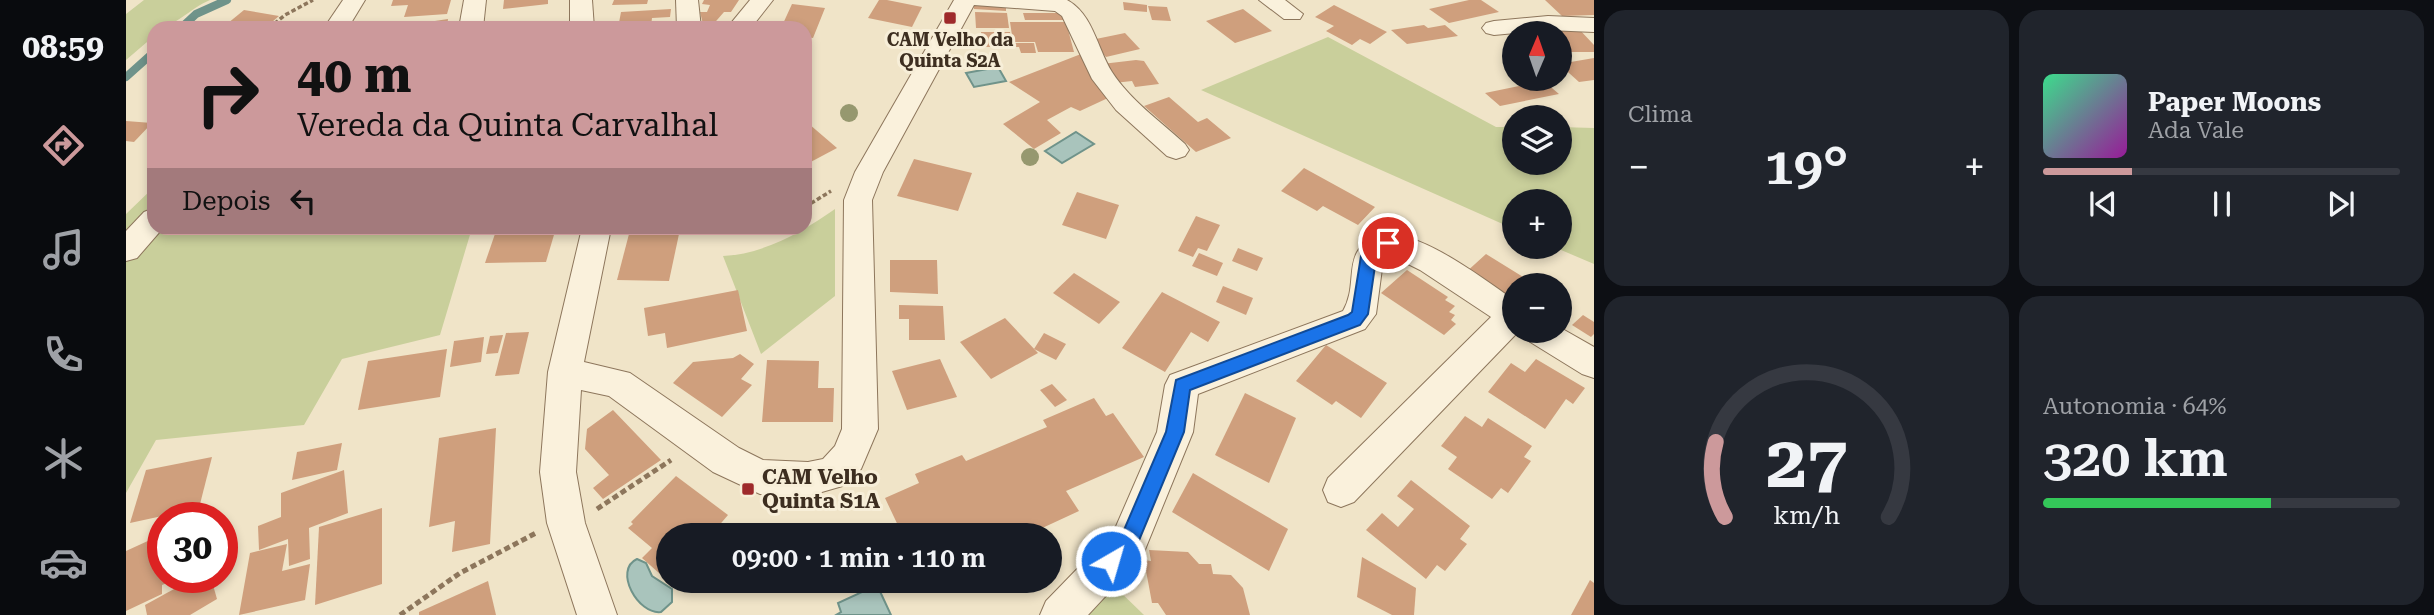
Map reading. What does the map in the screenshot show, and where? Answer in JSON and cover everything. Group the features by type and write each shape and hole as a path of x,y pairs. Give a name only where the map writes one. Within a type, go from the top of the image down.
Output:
{"street":[{"path":"340,21 354,0"},
{"path":"472,21 475,0"},
{"path":"581,0 582,21"},
{"path":"687,0 689,21"},
{"path":"745,21 762,0"},
{"path":"565,372 618,383 697,440 760,477 808,479 833,473 848,457 860,429 858,200 869,172 965,0"},
{"path":"981,0 1060,5 1072,12 1101,74 1125,104 1176,150"},
{"path":"1270,0 1292,14"},
{"path":"1494,28 1548,23 1594,25"},
{"path":"126,250 147,227"},
{"path":"594,235 565,372 558,472 566,523 597,615"},
{"path":"1060,615 1128,544 1175,432 1182,386 1354,320 1360,314 1369,256 1380,247 1388,243 1409,249 1502,308"},
{"path":"1341,490 1502,340"},
{"path":"1560,343 1594,363"}],"path":[{"path":"278,21 313,0"},
{"path":"589,514 634,487 697,440"},
{"path":"400,615 460,573 543,529"}],"green space":[{"path":"144,0 210,0 176,21 147,21 147,42 126,60 126,14"},
{"path":"1328,37 1496,127 1502,127 1502,175 1572,175 1572,127 1594,128 1594,264 1572,255 1572,189 1502,189 1502,224 1201,90"},
{"path":"147,194 147,235 470,235 440,335 342,359 304,425 156,440 126,493 126,214"},
{"path":"835,209 835,296 761,354 723,256 753,251 792,235 812,235 812,224"},
{"path":"1113,585 1144,615 1079,615"}],"water":[{"path":"998,67 1006,81 974,87 966,73"},
{"path":"1076,132 1094,144 1062,163 1045,151"},
{"path":"637,559 646,563 656,579 656,593 672,593 672,602 661,612 644,607 631,591 627,572"},
{"path":"860,593 881,593 891,615 836,615 841,612 838,603"}],"building":[{"path":"393,0 451,0 447,14 404,17 408,5 391,6"},
{"path":"504,0 548,0 548,4 503,9"},
{"path":"614,0 648,0 647,4 612,5"},
{"path":"704,0 739,0 731,12 724,12 716,21 702,21 700,12 707,12 710,5 702,4"},
{"path":"879,0 922,7 912,27 868,18"},
{"path":"1481,0 1499,12 1449,23 1429,9"},
{"path":"1545,0 1594,0 1594,15 1562,16"},
{"path":"1123,2 1147,5 1147,12 1124,10"},
{"path":"974,3 1006,5 1006,11 974,9"},
{"path":"792,4 825,8 813,38 812,21 784,21"},
{"path":"1334,5 1387,32 1370,44 1360,39 1352,45 1326,31 1334,26 1315,17"},
{"path":"1148,6 1167,7 1171,21 1152,20"},
{"path":"671,9 670,17 652,18 652,21 619,21 621,12"},
{"path":"1243,9 1272,31 1235,43 1206,21"},
{"path":"244,10 279,16 273,21 231,21"},
{"path":"975,12 1007,13 1009,28 976,28"},
{"path":"1023,13 1062,13 1064,20 1025,20"},
{"path":"1010,22 1066,22 1074,52 1038,52 1035,42 1013,42"},
{"path":"1424,25 1428,28 1445,25 1458,36 1407,44 1391,30"},
{"path":"1572,28 1578,28 1594,45 1594,52 1572,52"},
{"path":"981,32 1010,32 1012,43 1034,43 1036,53 1021,53 1019,47 983,47"},
{"path":"1125,33 1140,49 1106,57 1091,40"},
{"path":"1081,54 1108,98 1080,111 1071,107 1047,120 1061,133 1034,149 1003,124 1040,102 1009,82"},
{"path":"1594,58 1594,80 1579,82 1572,76 1572,62"},
{"path":"1144,61 1159,84 1135,87 1132,81 1114,83 1102,64"},
{"path":"1502,90 1555,91 1559,94 1500,106 1485,93"},
{"path":"1169,97 1198,122 1207,118 1231,138 1196,152 1144,106"},
{"path":"126,121 147,123 147,128 134,142 126,141"},
{"path":"812,127 837,148 812,161"},
{"path":"914,159 972,173 958,211 897,196"},
{"path":"1304,168 1375,207 1358,225 1323,206 1317,211 1281,191"},
{"path":"1077,192 1119,205 1106,239 1062,225"},
{"path":"1196,216 1220,225 1207,251 1198,248 1193,257 1178,251"},
{"path":"495,235 554,235 546,262 485,263"},
{"path":"629,235 679,235 669,281 617,280"},
{"path":"1238,248 1263,258 1257,271 1232,261"},
{"path":"1199,253 1223,263 1217,276 1192,266"},
{"path":"1486,254 1517,273 1502,273 1502,298 1464,274"},
{"path":"890,260 937,260 938,294 890,292"},
{"path":"1407,270 1448,297 1445,300 1455,306 1449,312 1455,315 1451,320 1456,324 1444,335 1381,293"},
{"path":"1074,273 1120,302 1099,324 1053,293"},
{"path":"1223,286 1253,298 1246,315 1216,302"},
{"path":"738,290 747,331 667,348 665,333 648,336 644,308"},
{"path":"1162,292 1220,322 1208,342 1191,332 1165,372 1122,348"},
{"path":"899,305 943,306 945,340 909,340 909,319 899,319"},
{"path":"1583,315 1594,322 1594,334 1591,337 1572,325"},
{"path":"1005,318 1038,353 991,379 960,342"},
{"path":"529,332 519,374 495,376 506,333"},
{"path":"1044,333 1066,344 1056,360 1034,349"},
{"path":"503,335 498,353 486,354 490,336"},
{"path":"484,337 481,362 450,367 454,341"},
{"path":"1326,345 1387,383 1361,418 1336,401 1332,405 1296,381"},
{"path":"447,349 440,397 358,410 368,361"},
{"path":"740,354 754,364 741,379 752,385 722,417 673,383 693,362 733,358"},
{"path":"940,359 957,397 907,410 892,371"},
{"path":"1536,359 1585,388 1573,404 1566,399 1545,429 1488,392 1511,363 1525,372"},
{"path":"767,360 819,361 818,388 834,388 833,422 762,422"},
{"path":"1052,384 1067,400 1055,407 1040,390"},
{"path":"1245,393 1296,418 1269,483 1215,455"},
{"path":"1094,398 1106,416 1113,413 1144,457 1066,491 1079,511 1053,523 897,523 885,498 919,483 915,474 962,455 966,461 1047,427 1043,420"},
{"path":"613,410 661,460 603,499 593,488 609,475 585,449 587,429"},
{"path":"1465,416 1482,427 1488,418 1532,446 1524,457 1531,461 1508,493 1501,488 1492,499 1448,469 1457,457 1441,446"},
{"path":"496,428 490,544 452,552 455,521 429,527 439,438"},
{"path":"342,443 337,470 292,480 297,452"},
{"path":"212,457 201,502 147,502 147,519 130,523 146,470"},
{"path":"344,470 348,513 309,528 310,559 289,566 288,539 259,550 258,526 281,517 281,493"},
{"path":"1193,473 1288,529 1269,571 1172,512"},
{"path":"676,476 728,515 721,523 656,523 656,570 642,558 652,548 628,528 633,524 631,522"},
{"path":"1411,480 1470,526 1460,539 1467,544 1445,571 1437,565 1426,579 1366,530 1382,513 1398,527 1414,509 1397,496"},
{"path":"382,508 382,584 315,605 319,527"},
{"path":"147,541 147,593 162,594 126,611 126,551"},
{"path":"287,544 282,571 310,564 305,600 239,615 250,553"},
{"path":"1149,550 1188,552 1199,564 1211,564 1213,574 1231,575 1243,588 1250,615 1166,615 1158,603 1152,603 1144,560 1151,561"},
{"path":"1362,557 1416,588 1414,615 1392,615 1357,597"},
{"path":"1590,580 1594,583 1594,615 1571,615"},
{"path":"488,581 496,615 419,615 419,612"},
{"path":"167,593 215,593 217,599 190,615 147,615 145,605"}],"waterway":[{"path":"188,21 196,14 227,0"},
{"path":"126,77 147,58"}],"place":[{"name":"CAM Velho da Quinta S2A","path":"950,18"},
{"name":"CAM Velho Quinta S1A","path":"748,489"}],"route":[{"path":"1111,561 1128,544 1175,432 1182,386 1354,320 1360,314 1369,256 1388,243"}]}
